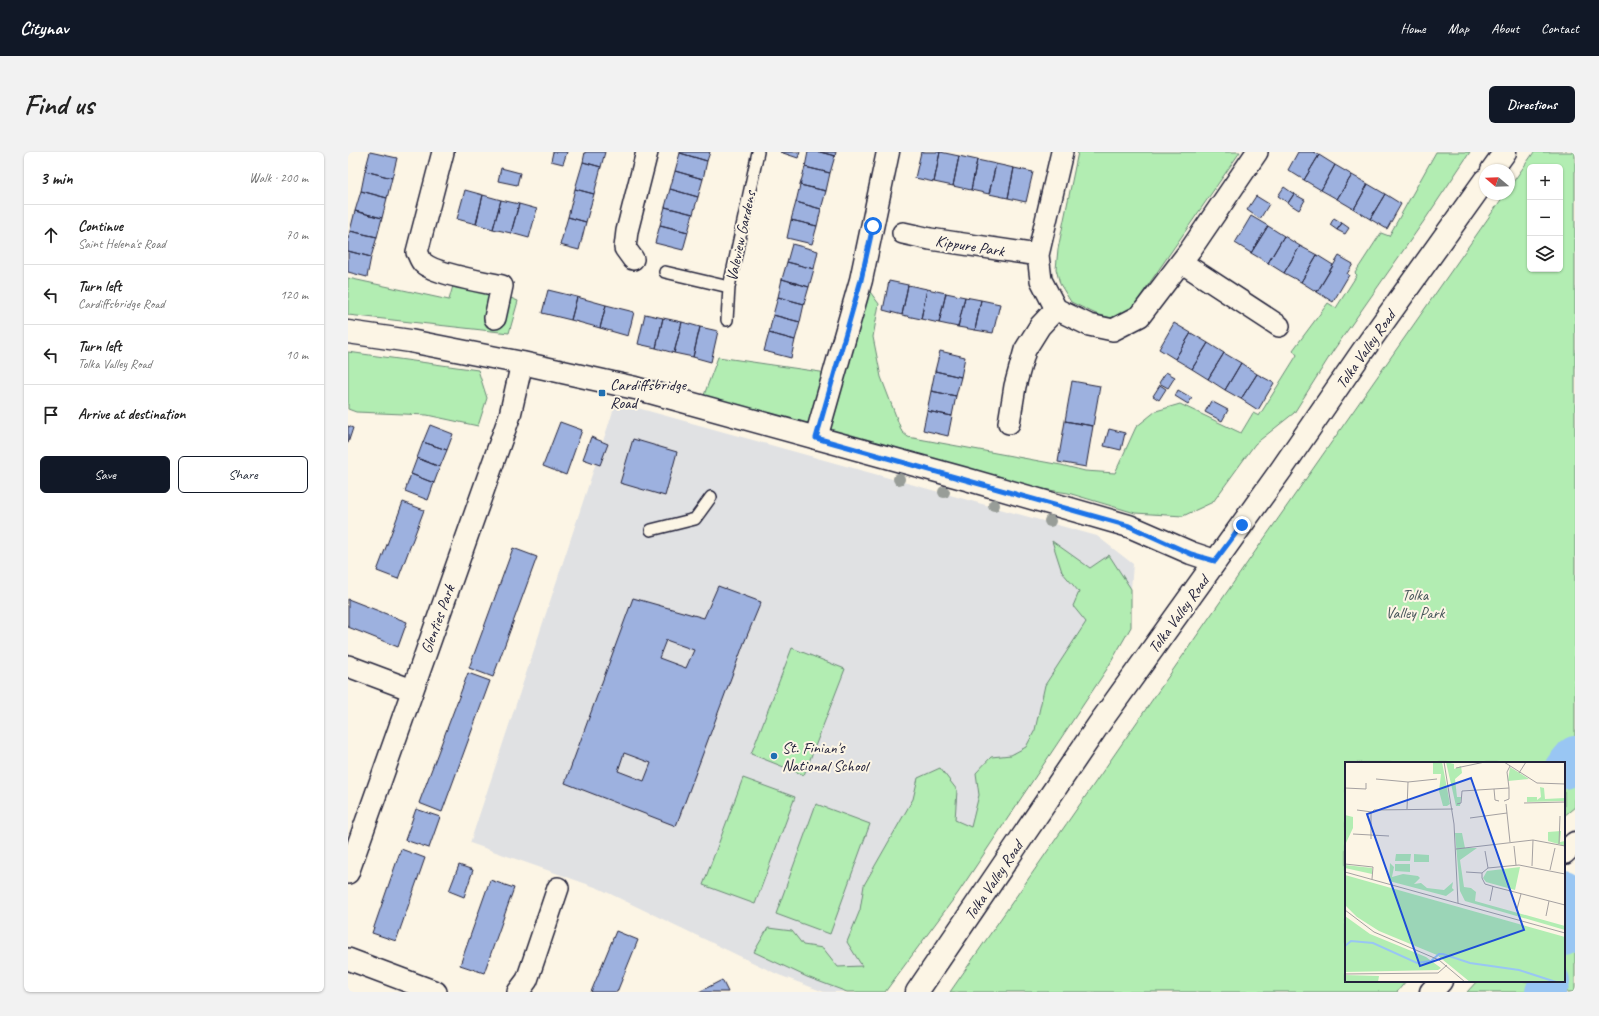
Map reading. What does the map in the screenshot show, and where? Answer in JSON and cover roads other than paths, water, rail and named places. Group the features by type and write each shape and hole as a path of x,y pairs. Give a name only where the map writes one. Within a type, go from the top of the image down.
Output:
{"main road":[{"path":"816,438 861,280 888,152"},
{"path":"1496,164 1505,152"},
{"name":"Tolka Valley Road","path":"916,992 1099,724 1479,188"},
{"path":"348,332 410,341 522,363 635,388 1129,526 1191,554 1215,561"},
{"path":"1565,852 1575,843"},
{"path":"1431,992 1440,982"}],"street":[{"path":"443,152 417,252 422,262 429,267 502,286 496,318"},
{"path":"633,259 625,248 627,231 647,152"},
{"path":"1062,152 1038,255 1041,280 1056,309 1089,325 1113,330 1140,316 1181,262 1257,152"},
{"name":"Kippure Park","path":"903,233 937,240 1038,255"},
{"path":"1181,262 1279,326"},
{"path":"1009,423 1015,386 1025,350 1040,326 1056,309"},
{"name":"Glenties Park","path":"348,873 510,414 522,363"},
{"path":"348,666 412,690"},
{"path":"518,992 527,980 558,888"},
{"path":"348,959 436,992"}],"lane":[{"name":"Valeview Gardens","path":"727,320 729,287 758,152"},
{"path":"665,272 729,287"},
{"path":"651,530 695,518 711,497"}],"waterway":[{"path":"1565,768 1575,756"},
{"path":"1565,893 1567,898 1565,923"},
{"path":"1545,992 1550,982"}],"place":[{"name":"Cardiffsbridge Road","path":"602,393"},
{"name":"St. Finian's National School","path":"774,756"}],"park label":[{"name":"Tolka Valley Park","path":"1415,603"}]}
